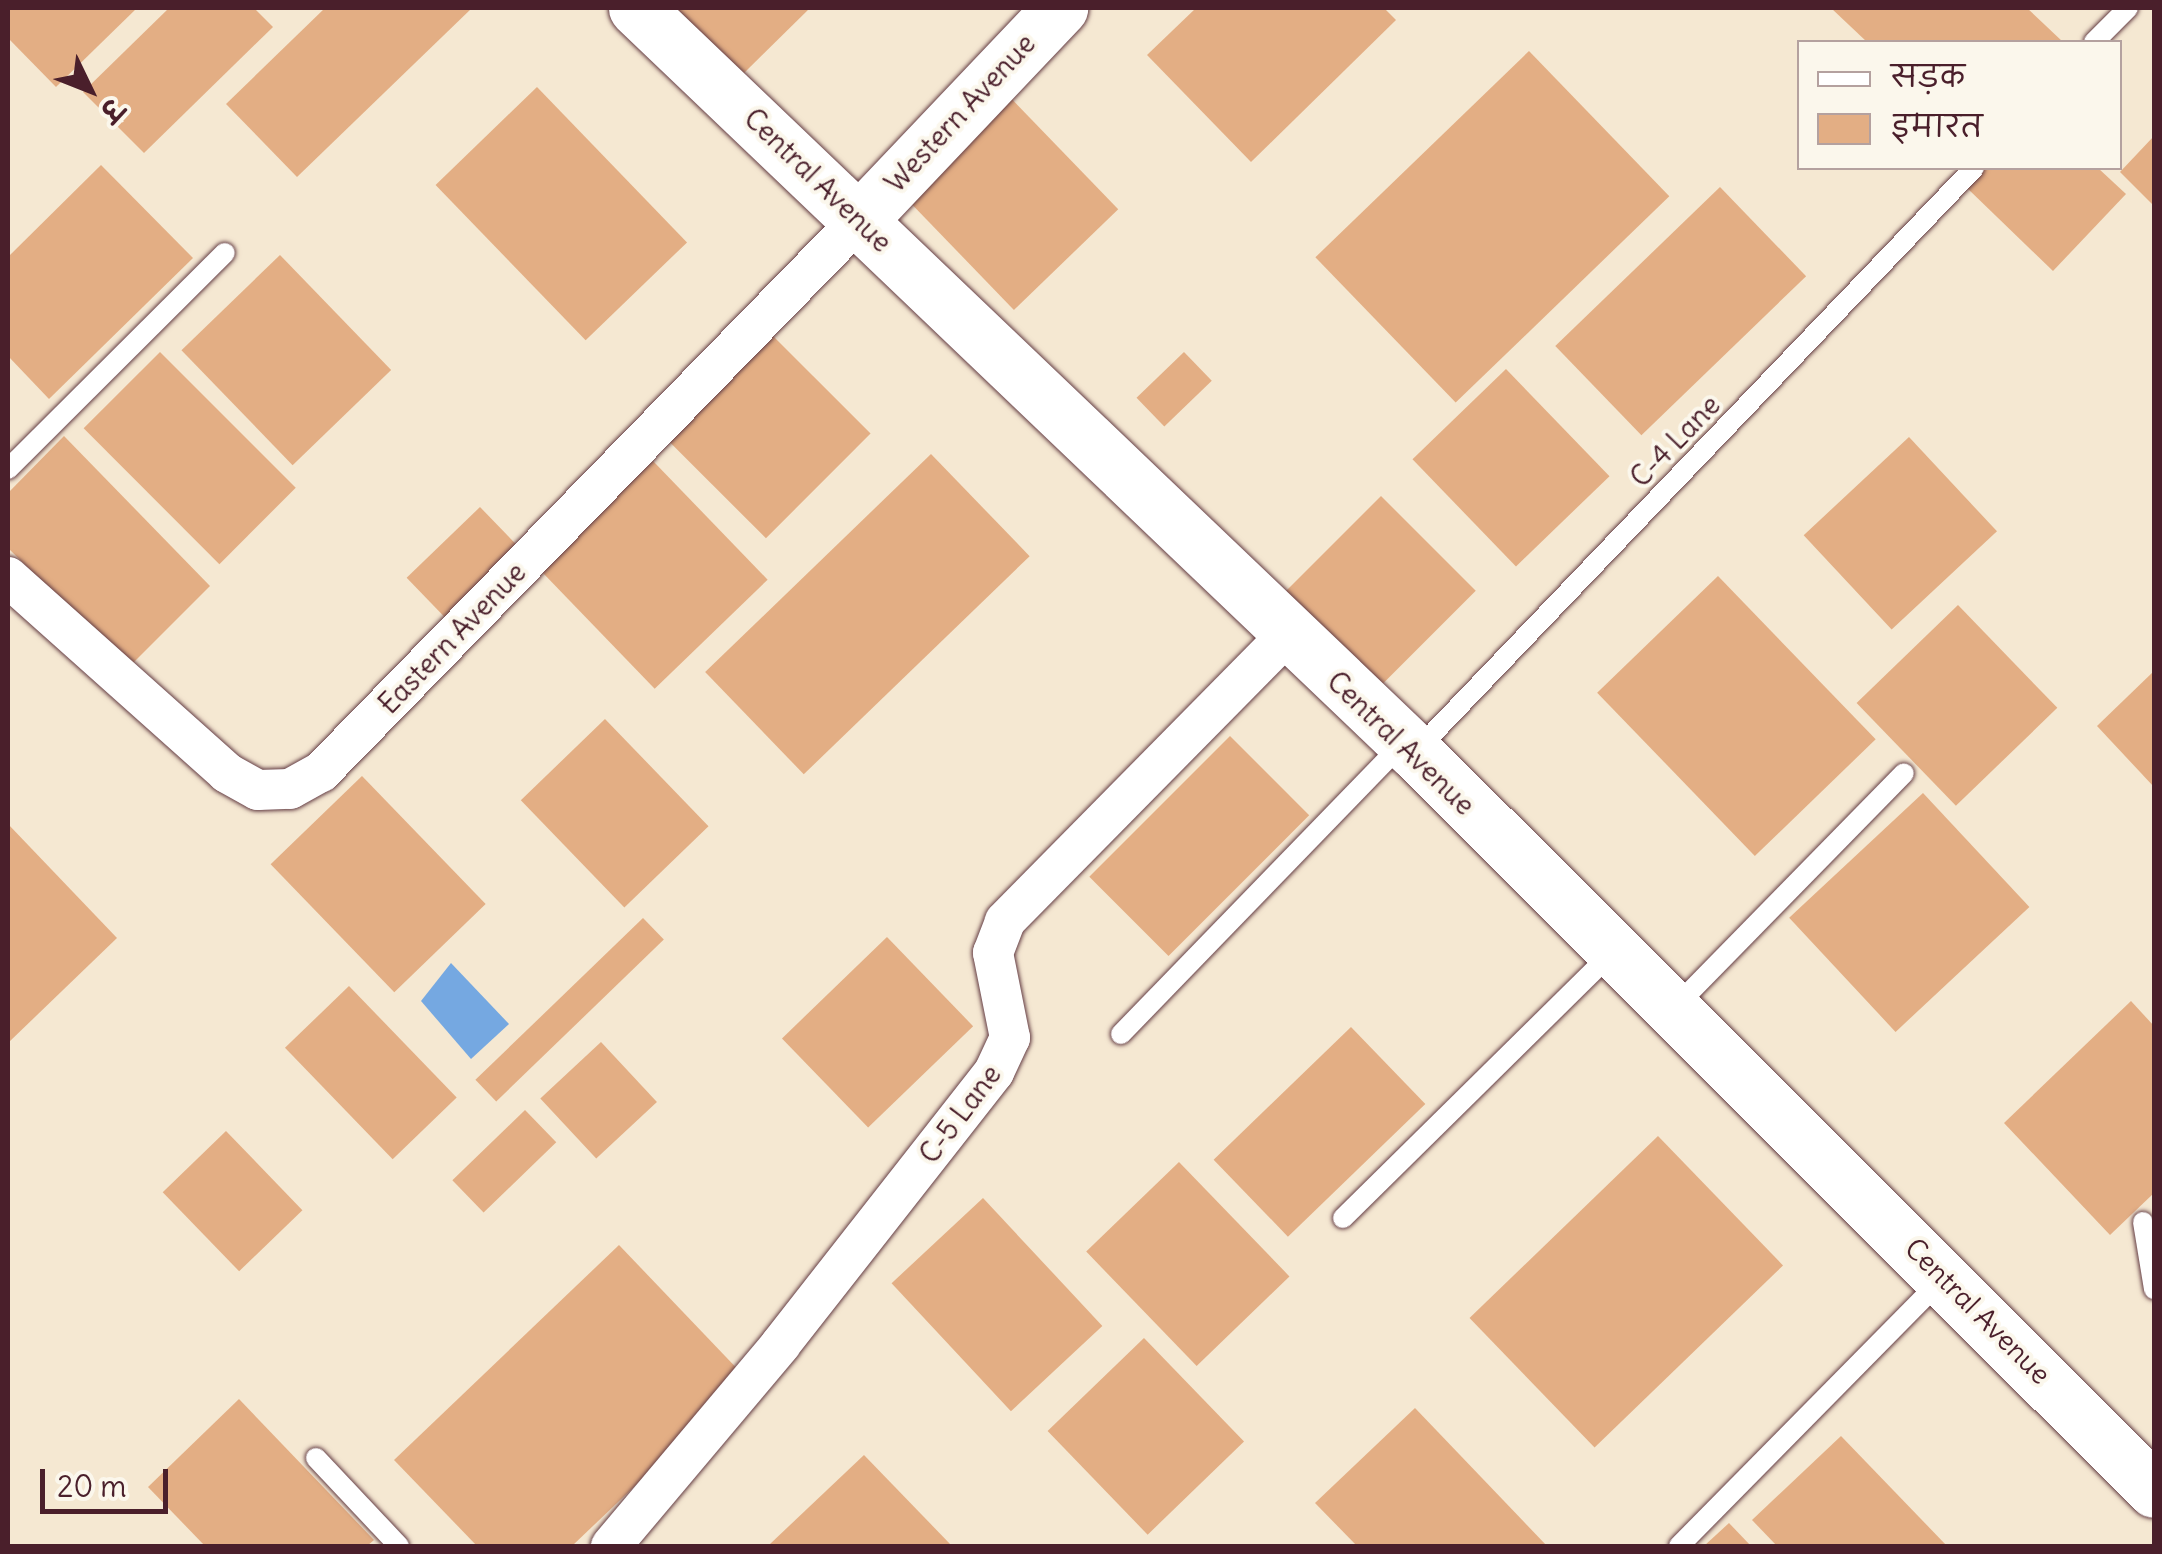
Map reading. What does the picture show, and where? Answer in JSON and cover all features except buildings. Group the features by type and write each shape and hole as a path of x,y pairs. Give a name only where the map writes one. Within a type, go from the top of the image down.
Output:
{"street":[{"name":"Central Avenue","path":"636,8 860,219 1287,635 1409,747 2144,1471"},
{"name":"Western Avenue","path":"860,219 1060,8"},
{"name":"Eastern Avenue","path":"11,587 227,773 258,790 290,789 335,758 860,219"},
{"name":"C-5 Lane","path":"611,1546 780,1345 994,1072 1010,1038 993,953 1005,920 1287,635"}],"lane":[{"path":"2096,40 2128,8"},
{"name":"C-4 Lane","path":"1120,1034 1409,747 1972,170"},
{"path":"8,469 225,252"},
{"path":"1673,1009 1904,773"},
{"path":"1343,1218 1614,950"},
{"path":"2143,1222 2154,1289"},
{"path":"1679,1546 1944,1276"},
{"path":"316,1458 400,1546"}],"water":[{"path":"451,963 509,1024 471,1059 421,1001"}]}
